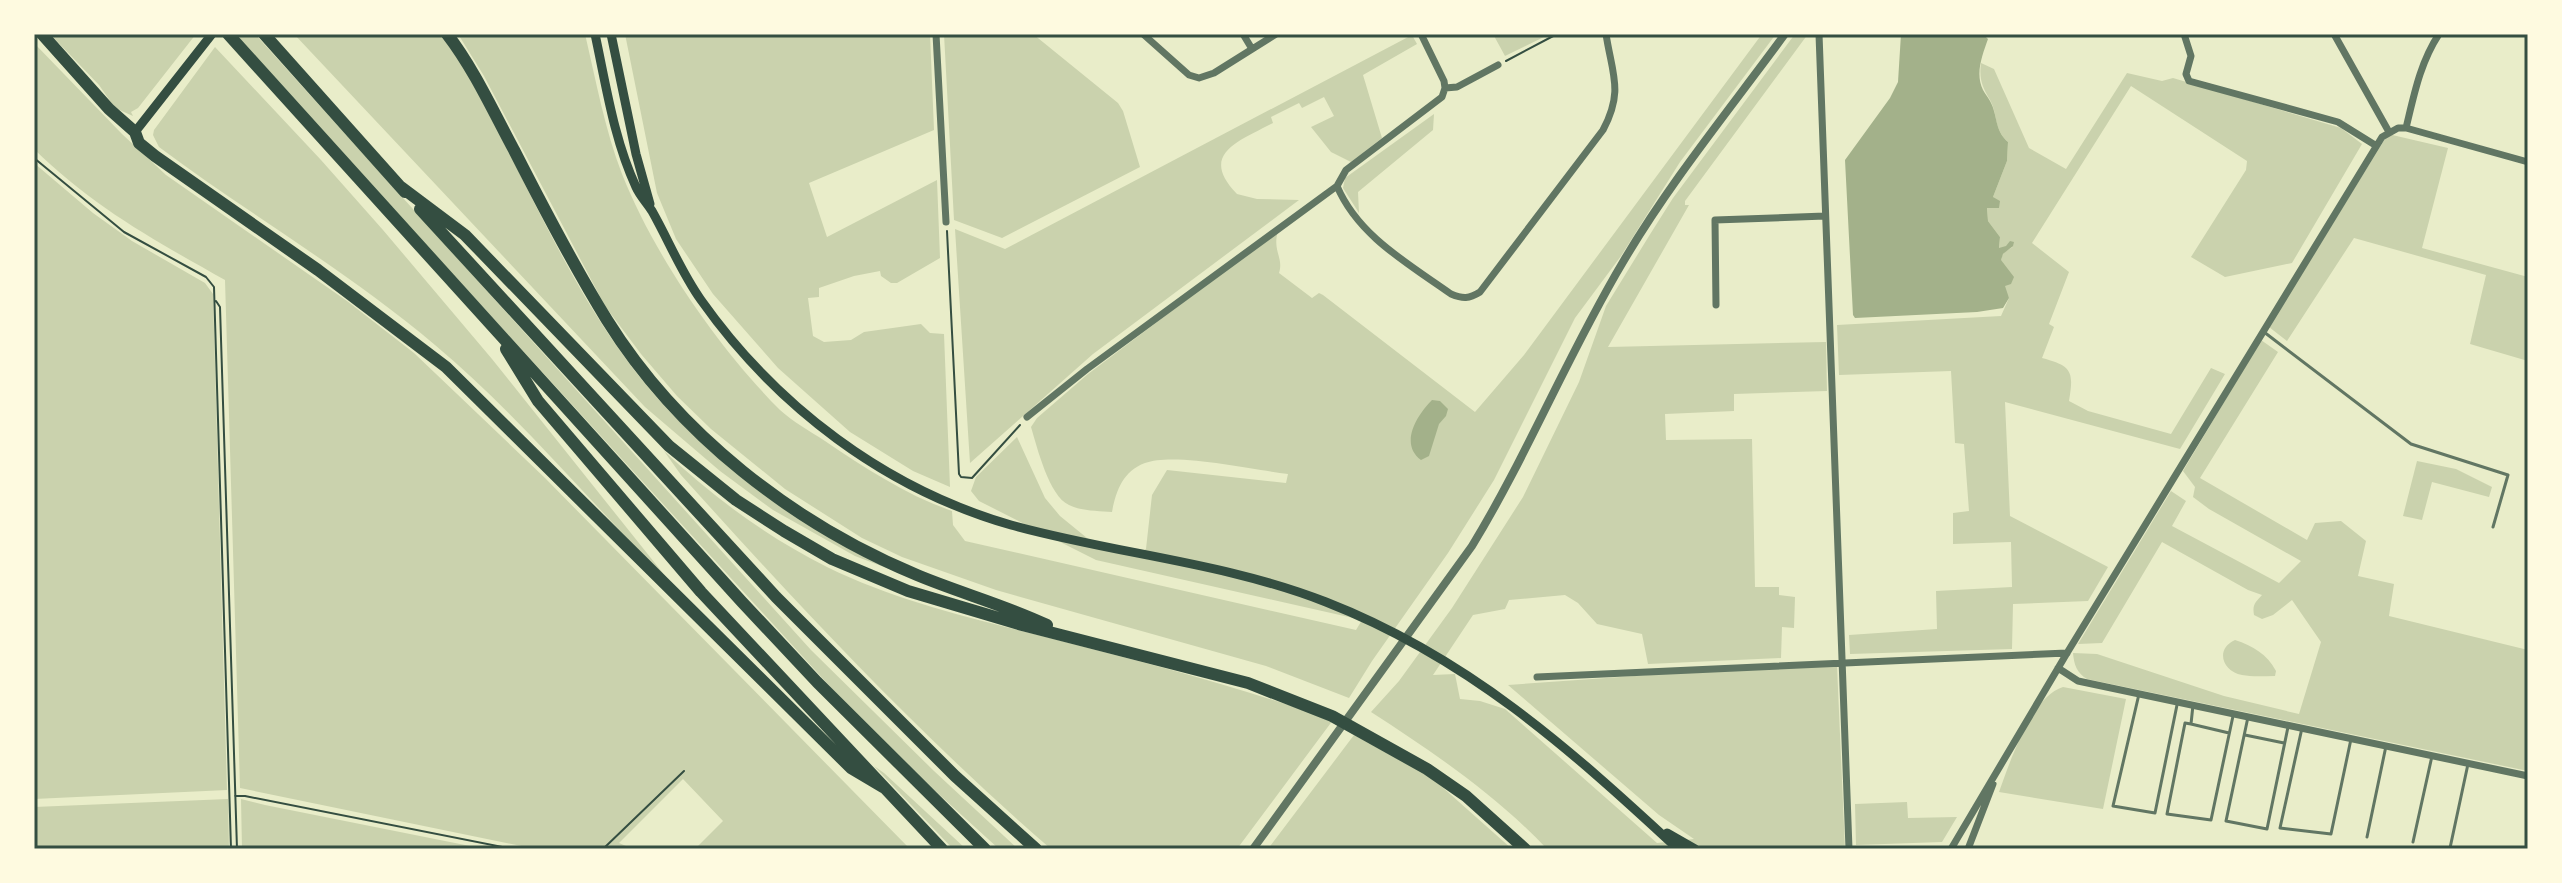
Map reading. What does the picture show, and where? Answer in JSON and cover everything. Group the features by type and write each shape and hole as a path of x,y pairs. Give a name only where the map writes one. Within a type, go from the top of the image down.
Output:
{"highway":[{"path":"42,34 109,109 135,132 139,143 318,270 446,367 851,768 883,787"},
{"path":"228,34 742,602 985,849"},
{"path":"264,34 776,597 955,776 1036,849"},
{"path":"447,34 488,101 608,323 641,367 692,425 768,490 863,550 915,575 1024,614 1068,636"},
{"path":"401,187 465,235 669,446 736,500 832,559 953,606 1248,683 1332,716 1427,769 1466,796 1525,849"},
{"path":"492,325 538,401 701,592 942,849"}],"main road":[{"path":"135,132 212,34"},
{"path":"595,34 624,156 637,190 699,297 729,337 774,387 817,425 912,486 956,506 1009,524 1225,569 1292,589 1371,621 1491,689 1549,734 1678,849"},
{"path":"611,34 651,211"},
{"path":"1651,823 1695,849"}],"street":[{"path":"936,34 946,222"},
{"path":"1143,34 1189,75 1199,78 1214,73 1276,34"},
{"path":"1243,34 1252,49"},
{"path":"1421,34 1445,88"},
{"path":"1337,186 1360,223 1379,242 1451,294 1463,299 1472,297 1480,292 1603,130 1616,100 1606,34"},
{"path":"1253,849 1415,628 1493,511 1624,259 1670,190 1785,34"},
{"path":"1819,34 1849,849"},
{"path":"2184,34 2191,56 2186,74 2189,81 2338,122 2375,145"},
{"path":"2334,34 2389,132"},
{"path":"2406,128 2419,73 2426,54 2439,34"},
{"path":"1445,88 1457,87 1498,65"},
{"path":"1027,417 1087,369 1337,186 1346,170 1436,103 1445,88"},
{"path":"1951,849 2375,145 2389,132 2406,128 2528,162"},
{"path":"1716,305 1715,220 1825,216"},
{"path":"1537,677 2067,653"},
{"path":"2058,668 2078,681 2528,776"},
{"path":"1968,849 1999,767"}],"lane":[{"path":"2263,330 2411,444 2508,475 2493,527"},
{"path":"2139,694 2113,806 2155,813 2177,702"},
{"path":"2191,724 2193,705"},
{"path":"2229,733 2185,723 2167,814 2211,820 2233,714"},
{"path":"2248,717 2226,821 2267,829 2288,725"},
{"path":"2302,728 2280,828 2331,834 2351,739"},
{"path":"2244,735 2284,743"},
{"path":"2367,837 2386,746"},
{"path":"2413,842 2432,756"},
{"path":"2450,848 2468,764"}],"path":[{"path":"1498,65 1557,34"},
{"path":"34,158 124,232 212,282 231,849"},
{"path":"946,222 959,474 972,478 1027,417"},
{"path":"215,300 220,307 237,849"},
{"path":"603,849 684,771"},
{"path":"235,796 512,849"}],"shaded area":[{"path":"50,34 196,34 138,108 131,112 133,116 115,108 99,85"},
{"path":"233,34 255,34 811,650 1018,849 999,849 847,705"},
{"path":"294,34 444,34 581,290 647,386 687,429 727,462 931,585 855,556 773,510 720,471 645,407"},
{"path":"458,34 585,34 606,123 635,205 670,268 712,330 757,386 785,414 886,480 952,511 953,525 965,541 1356,630 1362,620 1096,560 979,501 971,491 976,477 1017,437 1045,498 1060,516 1098,547 1137,555 1146,549 1152,495 1167,470 1286,483 1288,474 1215,463 1158,460 1137,467 1126,476 1118,489 1112,512 1079,508 1069,505 1055,492 1031,427 1037,418 1088,374 1278,231 1279,273 1312,298 1319,293 1323,295 1475,412 1524,355 1762,34 1776,34 1680,162 1621,256 1575,318 1494,480 1349,698 1266,666 996,590 902,557 862,538 785,489 711,429 677,396 605,306 484,76"},
{"path":"625,34 930,34 934,130 809,183 827,237 937,180 940,258 897,283 891,283 881,276 880,271 819,288 819,297 808,298 813,336 824,342 851,340 864,332 921,324 930,333 944,334 950,487 913,471 850,432 778,368 713,294 676,239 657,193"},
{"path":"944,34 1033,34 1118,103 1140,167 1002,238 954,220"},
{"path":"1493,34 1550,34 1505,56"},
{"path":"1795,34 1808,34 1685,201 1685,205 1689,205 1608,347 1826,342 1827,391 1734,394 1734,411 1665,414 1666,440 1752,439 1755,587 1779,587 1779,595 1795,597 1794,628 1782,627 1781,658 1648,664 1642,634 1597,624 1578,603 1565,595 1509,600 1505,609 1473,615 1433,675 1455,674 1460,699 1505,709 1657,843 1694,839 1659,815 1508,685 1837,666 1845,849 1547,849 1485,792 1371,712 1399,681 1452,608 1523,497 1579,382 1606,306 1649,236 1673,198"},
{"path":"1901,34 1983,34 1988,39 1980,65 1981,84 2000,132 2008,142 2007,161 1993,197 2000,201 1999,208 1987,208 1988,221 2000,237 1999,248 2010,241 2014,242 2001,260 2014,277 2011,284 2005,286 2009,298 2003,308 1855,318 1853,315 1845,160 1898,82"},
{"path":"1412,35 1417,44 1363,75 1382,138 1351,162 1331,152 1311,127 1334,116 1324,97 1302,108 1299,103 1271,117 1273,123 1236,143 1222,159 1221,169 1237,194 1257,199 1299,200 1093,354 970,463 955,229 1005,249"},
{"path":"34,43 166,175 347,301 414,353 545,478 910,849 695,849 723,821 683,779 619,843 633,849 536,849 240,788 225,280 102,205 34,149"},
{"path":"215,47 383,230 492,359 670,582 497,401 435,345 334,268 159,147 154,130"},
{"path":"1981,63 1994,69 2029,148 2066,169 2127,73 2162,81 2173,78 2341,128 2362,144 2292,263 2225,277 2191,257 2246,170 2247,161 2131,86 2032,243 2069,272 2049,324 2054,327 2042,358 2060,364 2069,371 2069,401 2088,411 2171,434 2211,368 2225,374 2180,449 2005,402 2010,516 2108,567 2088,601 2013,604 2012,649 1850,654 1849,635 1937,629 1936,591 2012,587 2011,542 1953,544 1953,513 1969,511 1964,444 1955,443 1951,371 1839,375 1837,325 2001,316 2009,298 2002,277 2001,260 2004,253 2013,247 1999,249 2000,237 1988,221 1987,207 1999,208 1993,197 2007,161 2008,142 2000,132 1983,86"},
{"path":"1434,114 1433,130 1358,192 1359,213 1343,188 1345,178"},
{"path":"2388,134 2448,148 2422,248 2528,277 2528,361 2470,344 2486,275 2354,238 2287,341 2269,327"},
{"path":"34,163 93,213 132,241 205,283 213,294 227,790 34,799"},
{"path":"2261,340 2278,352 2200,478 2307,540 2315,523 2341,521 2366,541 2358,576 2394,584 2389,616 2528,650 2528,771 2087,679 2078,671 2073,653 2097,654 2224,696 2299,714 2321,642 2292,600 2273,615 2262,619 2254,615 2254,611 2262,595 2162,542 2102,643 2078,644 2171,491 2186,501 2172,526 2279,583 2301,561 2193,497 2195,487 2183,471"},
{"path":"1432,400 1440,401 1448,409 1439,424 1429,456 1421,460 1411,446 1411,438 1416,421"},
{"path":"664,451 721,500 762,529 855,580 944,610 1200,678 1333,720 1237,849 1051,849 860,668 681,475"},
{"path":"2417,461 2456,469 2492,487 2489,497 2432,482 2422,520 2403,516"},
{"path":"2235,640 2264,655 2276,671 2275,676 2246,676 2230,669 2223,654"},
{"path":"2063,687 2126,699 2103,809 1999,792 2032,717 2041,703"},
{"path":"1354,735 1432,778 1512,849 1268,849"},
{"path":"874,766 884,773 966,849 953,849"},
{"path":"228,799 229,849 34,849 34,807"},
{"path":"241,799 265,805 485,849 242,849"},
{"path":"1907,802 1908,818 1957,817 1942,842 1856,845 1855,804"}]}
